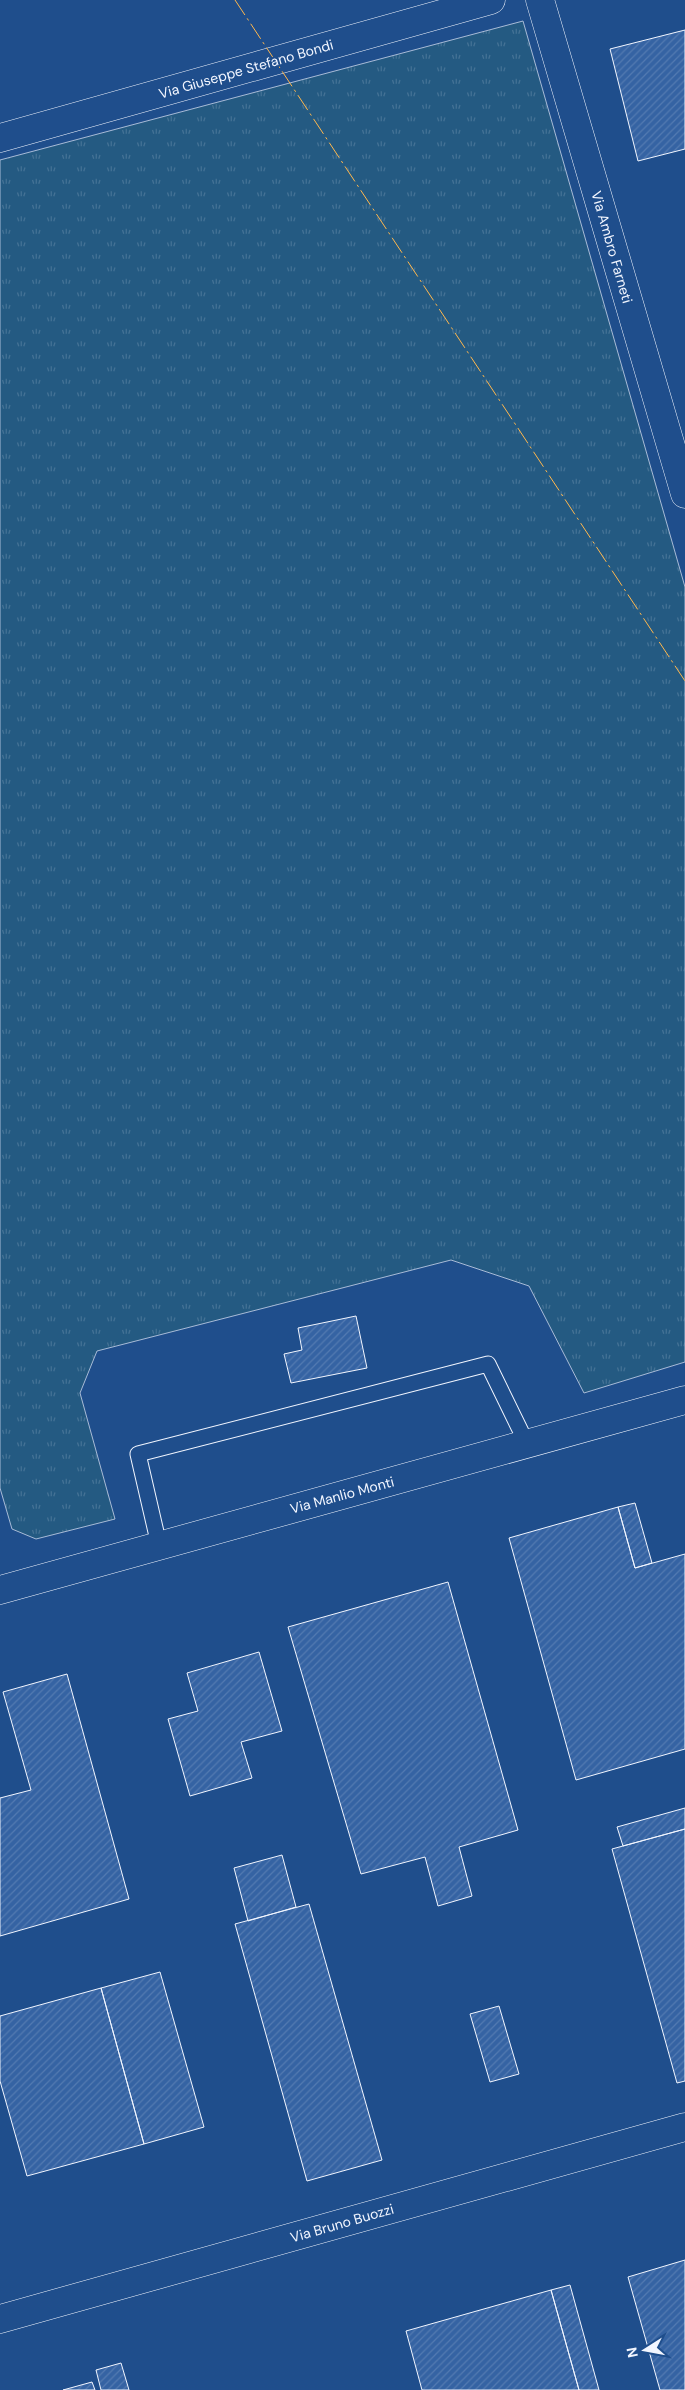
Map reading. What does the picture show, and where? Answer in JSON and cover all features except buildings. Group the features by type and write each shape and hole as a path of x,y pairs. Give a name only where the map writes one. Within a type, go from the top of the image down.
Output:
{"street":[{"name":"Via Giuseppe Stefano Bondi","path":"0,138 491,0"},
{"name":"Via Ambro Farneti","path":"540,0 685,494"},
{"name":"Via Manlio Monti","path":"0,1590 685,1400"},
{"name":"Via Bruno Buozzi","path":"0,2319 685,2127"}],"lane":[{"path":"160,1546 138,1454 488,1364 527,1444"}],"green space":[{"path":"523,21 685,587 685,1362 584,1393 529,1286 451,1260 97,1351 80,1393 115,1519 36,1539 12,1529 0,1488 0,160"}],"power":[{"path":"235,0 685,681"}]}
